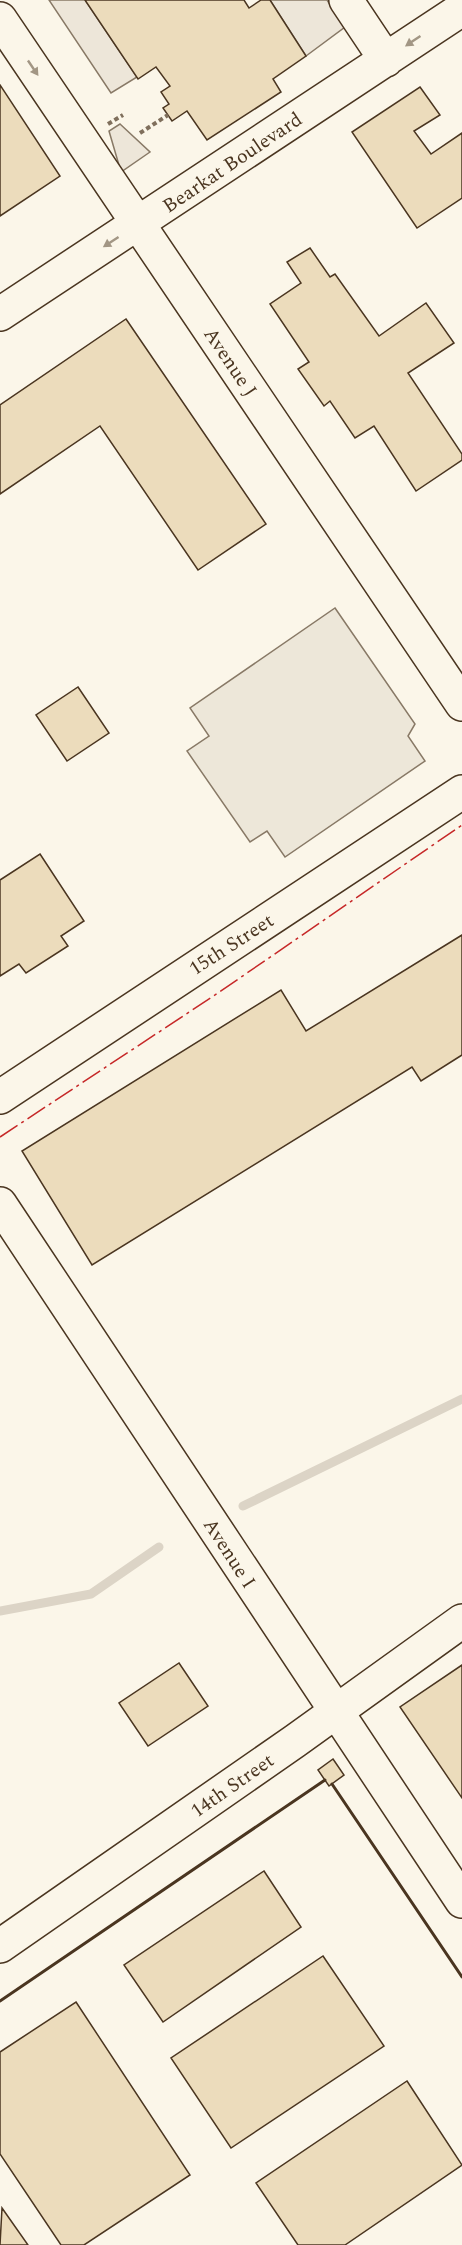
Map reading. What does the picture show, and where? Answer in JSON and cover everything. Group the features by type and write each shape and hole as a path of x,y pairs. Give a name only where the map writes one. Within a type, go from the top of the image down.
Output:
{"street":[{"path":"346,0 386,60"},
{"name":"Bearkat Boulevard","path":"0,314 139,225 462,9"},
{"name":"Avenue J","path":"0,19 462,704"},
{"name":"15th Street","path":"0,1097 462,792"},
{"name":"Avenue I","path":"0,1204 462,1901"},
{"name":"14th Street","path":"0,1946 462,1621"}],"path":[{"path":"140,133 168,115"}],"shaded area":[{"path":"49,0 85,0 137,77 111,93"},
{"path":"270,0 327,0 345,27 306,56"},
{"path":"120,124 150,152 121,172 109,131"},
{"path":"335,608 415,724 408,736 425,761 285,857 267,831 250,842 187,751 209,736 190,708"}],"building":[{"path":"85,0 244,0 249,8 261,0 270,0 306,56 273,79 281,92 207,140 187,111 172,121 163,108 169,104 161,92 170,86 156,67 138,79"},
{"path":"0,85 60,176 0,216"},
{"path":"420,87 440,115 414,131 431,154 462,133 462,198 417,228 352,132"},
{"path":"310,248 330,277 335,274 379,336 426,303 454,343 408,373 462,454 462,460 416,491 374,426 355,438 330,401 324,406 298,369 309,362 270,304 301,283 287,262"},
{"path":"126,319 266,524 198,570 100,426 0,494 0,405"},
{"path":"78,687 109,733 67,761 36,715"},
{"path":"40,854 84,921 61,936 68,946 26,973 19,964 0,976 0,880"},
{"path":"462,935 462,1055 421,1081 412,1067 92,1265 22,1151 281,990 306,1031"},
{"path":"179,1663 208,1706 148,1746 119,1703"},
{"path":"462,1665 462,1798 400,1707"},
{"path":"333,1759 344,1775 329,1786 318,1770"},
{"path":"264,1871 301,1927 163,2022 124,1965"},
{"path":"323,1956 384,2046 231,2148 171,2058"},
{"path":"76,2002 190,2175 84,2245 61,2245 0,2154 0,2052"},
{"path":"407,2081 462,2165 345,2245 298,2245 256,2183"},
{"path":"2,2208 28,2245 0,2245"}],"waterway":[{"path":"243,1506 462,1399"},
{"path":"0,1611 91,1594 159,1547"}],"wall":[{"path":"0,2001 325,1780"},
{"path":"332,1784 462,1977"}],"power":[{"path":"0,1137 218,993 462,825"}]}
